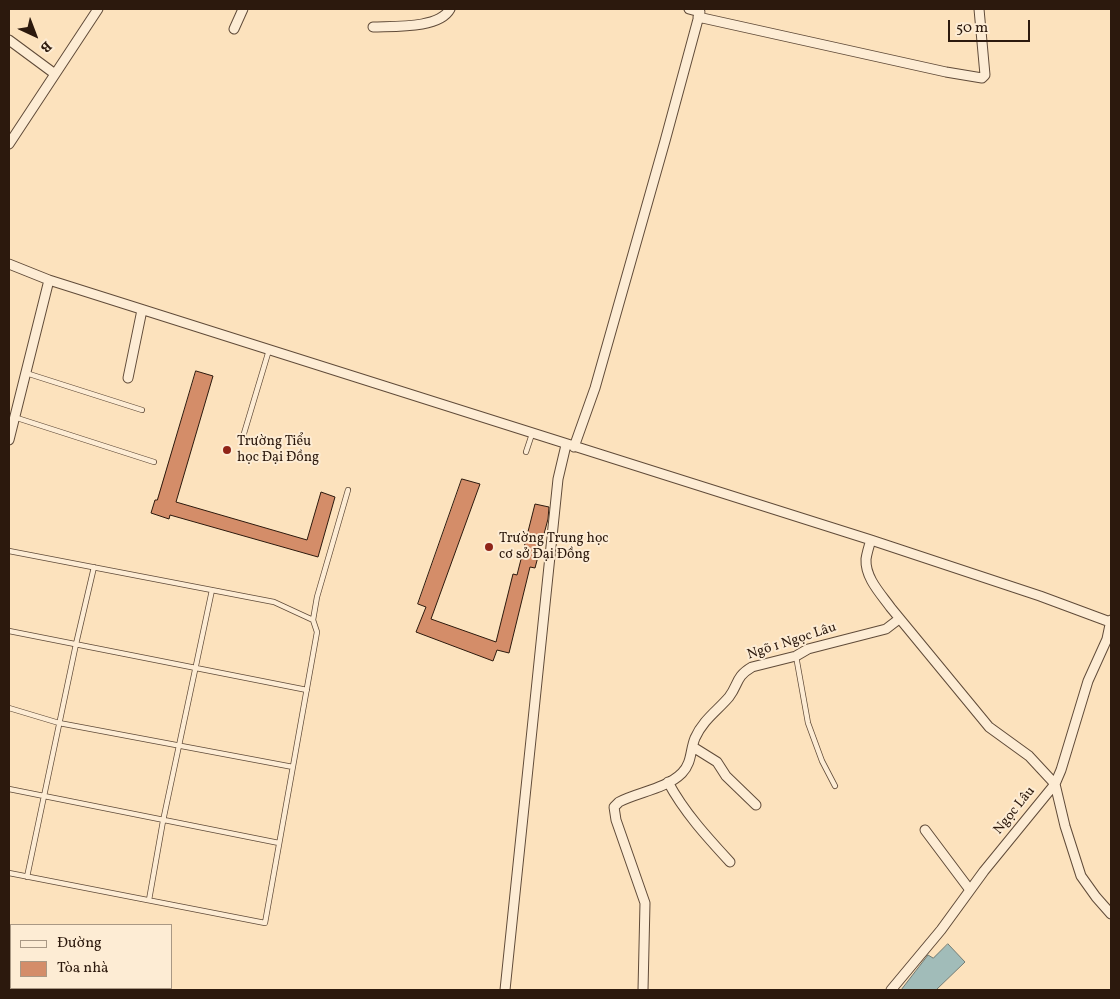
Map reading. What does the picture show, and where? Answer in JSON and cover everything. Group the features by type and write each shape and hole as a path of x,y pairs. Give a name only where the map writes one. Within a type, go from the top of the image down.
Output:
{"street":[{"path":"9,144 98,9"},
{"path":"234,29 243,9"},
{"path":"372,28 437,21 442,19 450,9"},
{"path":"689,9 946,72 982,78 985,75 979,9"},
{"path":"505,990 558,479 595,388 665,141 699,12"},
{"path":"9,40 55,74"},
{"path":"9,264 49,280 142,310 871,540 1111,621"},
{"path":"9,440 49,280"},
{"path":"128,378 142,310"},
{"path":"871,540 866,561 869,574 899,619 922,644 989,727 1029,756 1055,784 1064,826 1081,876 1111,914"},
{"name":"Ngõ 1 Ngọc Lâu","path":"643,990 645,903 616,820 614,807 632,795 668,782 681,774 687,766 694,740 702,723 727,699 740,675 752,667 796,656 808,648 886,630 899,619"},
{"name":"Ngọc Lâu","path":"891,990 1055,784 1088,682 1107,639 1111,621"},
{"path":"693,747 717,762 726,776 756,805"},
{"path":"668,782 681,804 730,862"},
{"path":"925,830 970,890"}],"lane":[{"path":"242,440 269,350"},
{"path":"26,373 142,410"},
{"path":"14,417 154,462"},
{"path":"526,452 532,434"},
{"path":"9,873 265,922 318,632 313,620 317,597 348,490"},
{"path":"9,551 274,602 313,620"},
{"path":"27,877 94,567"},
{"path":"149,900 163,821 197,668 212,590"},
{"path":"9,631 307,690"},
{"path":"796,656 808,723 822,761 835,786"},
{"path":"9,708 59,723 293,767"},
{"path":"9,789 279,843"}],"water":[{"path":"948,944 965,962 936,990 901,990 928,955 933,958"}],"building":[{"path":"196,371 213,376 176,502 307,540 321,492 335,497 318,557 170,515 169,519 151,513 155,500 157,500"},
{"path":"462,479 480,484 431,619 496,642 513,574 517,575 535,504 549,507 548,519 535,568 530,567 509,653 497,650 493,661 416,632 426,607 418,604"}],"place":[{"name":"Trường Tiểu học Đại Đồng","path":"227,450"},
{"name":"Trường Trung học cơ sở Đại Đồng","path":"489,547"}]}
